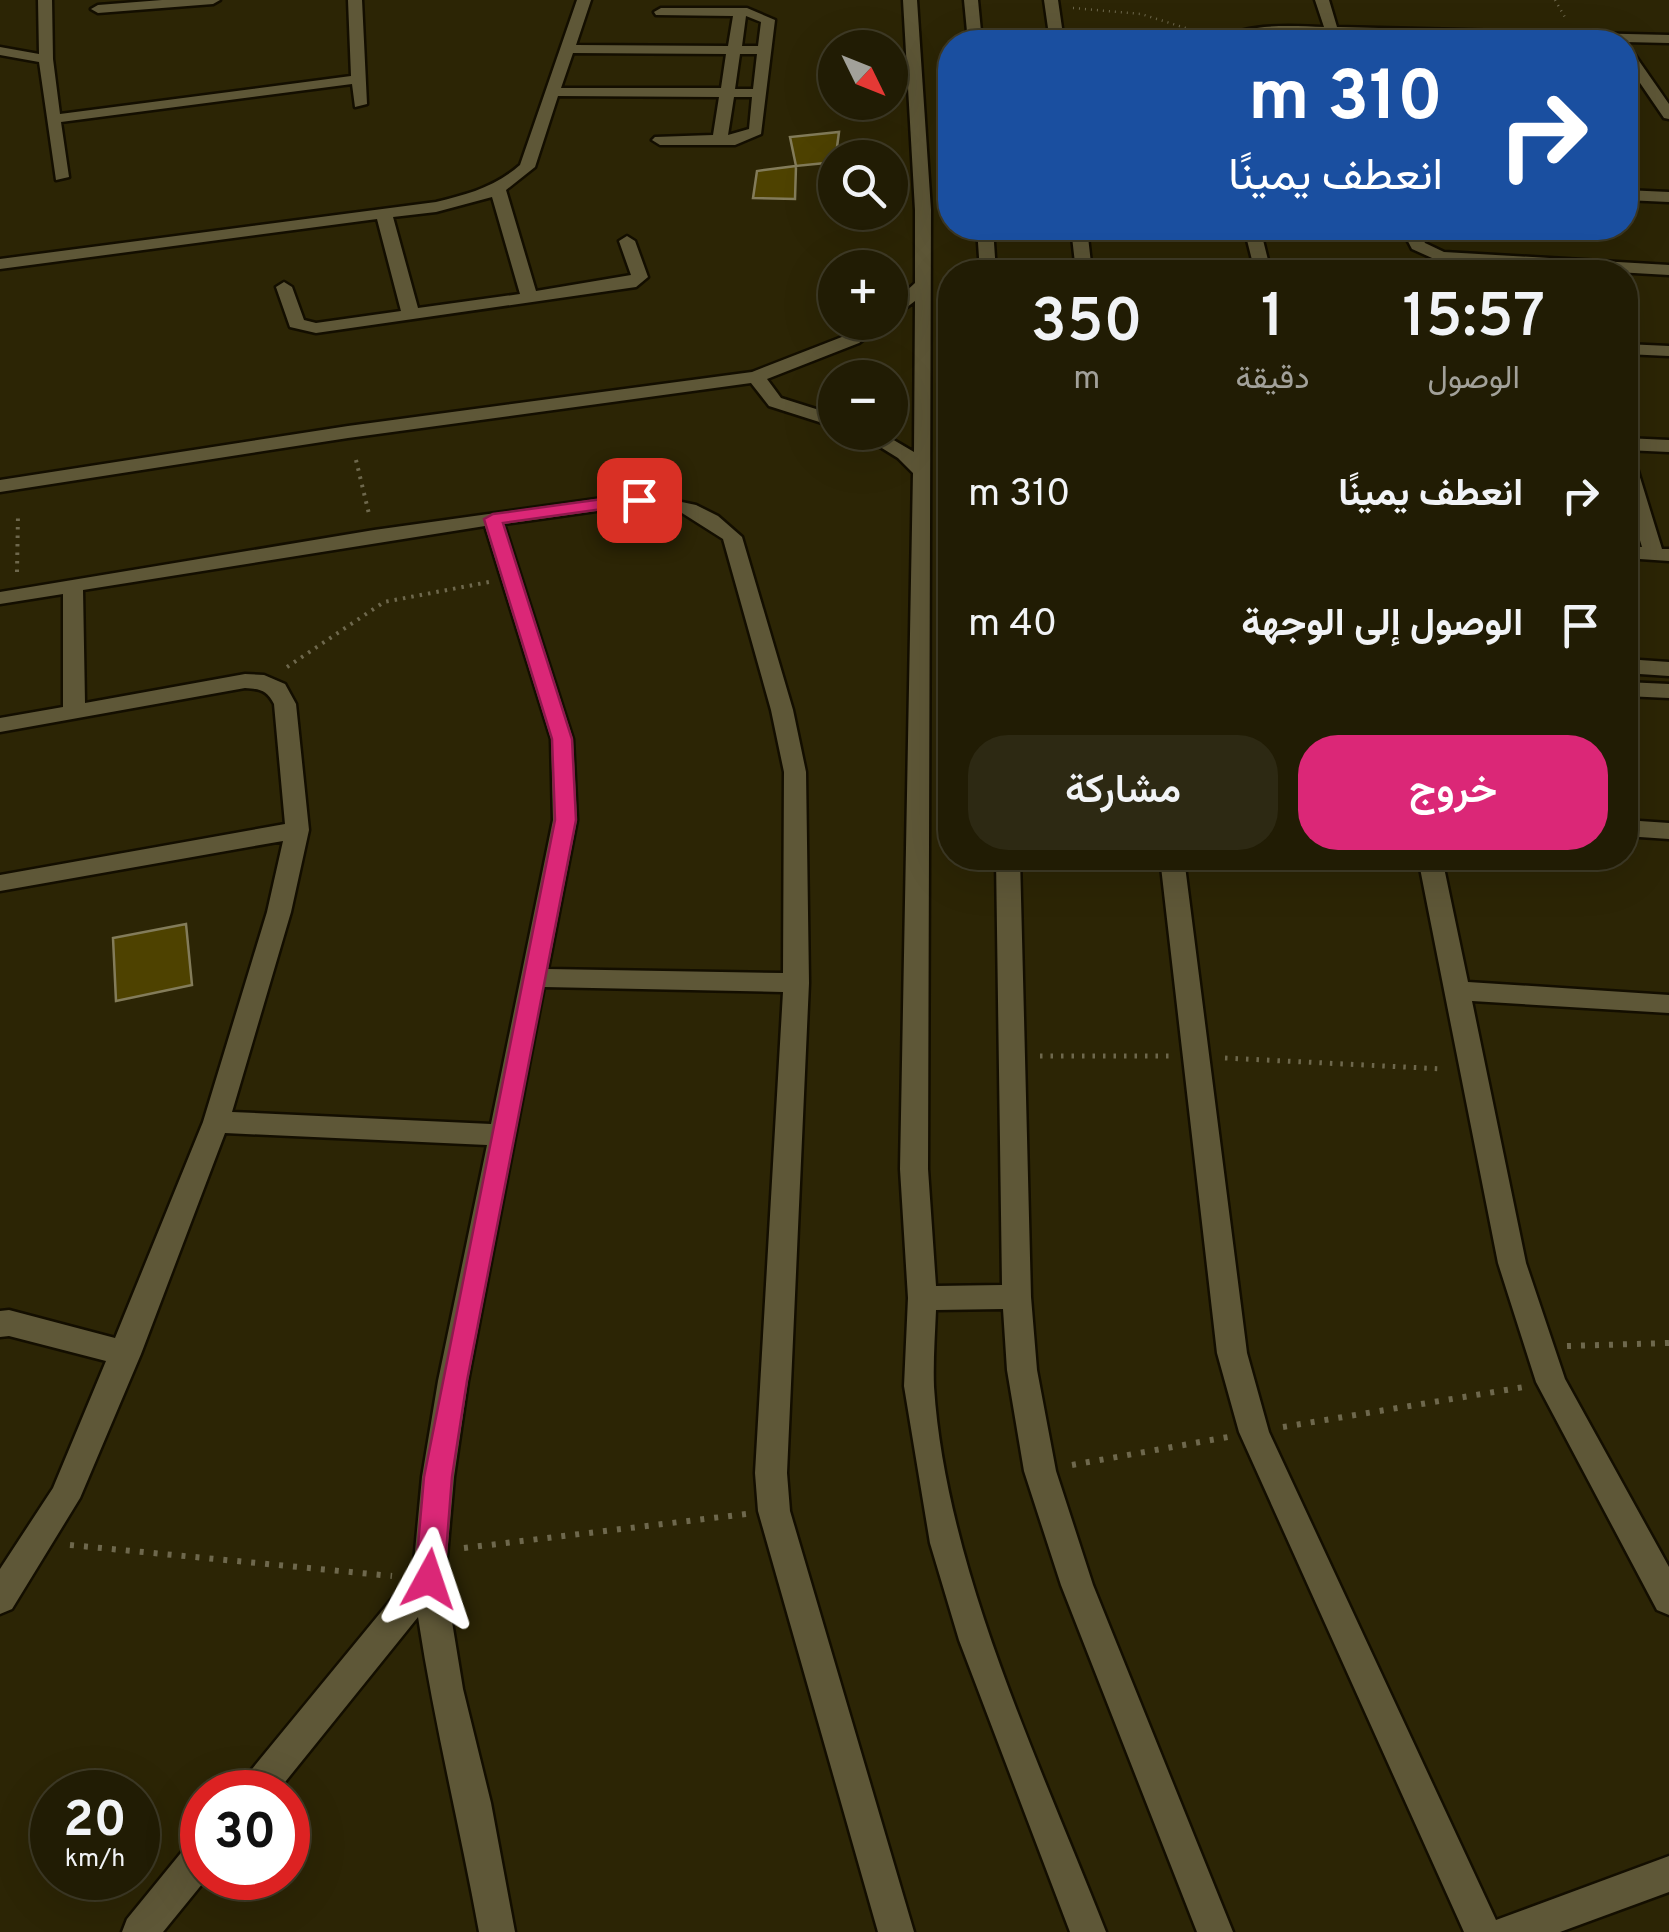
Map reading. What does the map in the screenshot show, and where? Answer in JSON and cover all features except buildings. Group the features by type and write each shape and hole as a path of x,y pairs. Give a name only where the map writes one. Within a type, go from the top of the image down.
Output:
{"street":[{"path":"45,0 46,60 61,177"},
{"path":"98,9 213,0"},
{"path":"356,0 360,104"},
{"path":"0,264 452,204 498,189 528,167 584,0"},
{"path":"910,0 931,208 922,285 923,472 916,790 914,1149 922,1298 919,1386 946,1544 976,1640 1088,1932"},
{"path":"972,0 975,30"},
{"path":"1322,0 1331,30"},
{"path":"1052,4 1055,30"},
{"path":"660,140 740,139 756,131 768,20 762,14 740,12 661,12"},
{"path":"720,140 740,12"},
{"path":"1638,42 1669,39"},
{"path":"570,49 764,50"},
{"path":"0,50 46,60"},
{"path":"1638,70 1669,115"},
{"path":"54,118 359,79"},
{"path":"556,92 759,93"},
{"path":"498,189 527,290"},
{"path":"1638,195 1669,197"},
{"path":"384,214 408,307"},
{"path":"1415,240 1418,246 1441,256 1478,260"},
{"path":"284,287 296,323 307,329 408,307 527,290 630,283 640,277 627,241"},
{"path":"1638,270 1669,270"},
{"path":"908,298 922,285"},
{"path":"0,486 348,432 756,377 848,340"},
{"path":"1638,350 1669,351"},
{"path":"756,377 774,402 818,416"},
{"path":"1638,445 1669,446"},
{"path":"898,450 923,472"},
{"path":"1638,492 1662,554"},
{"path":"9,597 374,536 639,500 679,504 712,517 732,538 796,772 796,983 771,1474 774,1511 896,1932"},
{"path":"493,519 562,739 566,777 565,820 454,1381 438,1477 430,1566 446,1689 474,1803 498,1932"},
{"path":"73,586 74,712"},
{"path":"1638,677 1669,669"},
{"path":"0,724 221,684 264,682 277,689 285,704 297,830 279,912 216,1122 126,1354 64,1498 0,1598"},
{"path":"1638,683 1669,692"},
{"path":"1638,829 1669,830"},
{"path":"0,883 297,830"},
{"path":"1008,870 1017,1297 1022,1370 1040,1471 1083,1601 1215,1932"},
{"path":"1174,870 1232,1353 1254,1432 1484,1932"},
{"path":"1432,870 1512,1263 1538,1347 1552,1382 1669,1599"},
{"path":"534,978 796,983"},
{"path":"1456,991 1669,1004"},
{"path":"216,1122 502,1135"},
{"path":"922,1298 1017,1297"},
{"path":"0,1324 126,1354"},
{"path":"272,1770 430,1566"},
{"path":"1510,1932 1669,1874"},
{"path":"140,1932 180,1883"}],"path":[{"path":"1052,4 1141,14 1189,30"},
{"path":"356,460 374,536"},
{"path":"9,597 18,515"},
{"path":"264,682 384,602 406,594 512,578"},
{"path":"1012,1056 1198,1056 1472,1070"},
{"path":"1538,1347 1669,1343"},
{"path":"1040,1471 1552,1382"},
{"path":"37,1542 430,1566 774,1511"}],"route":[{"path":"429,1579 438,1477 454,1381 565,820 562,739 493,519 639,500"}]}
